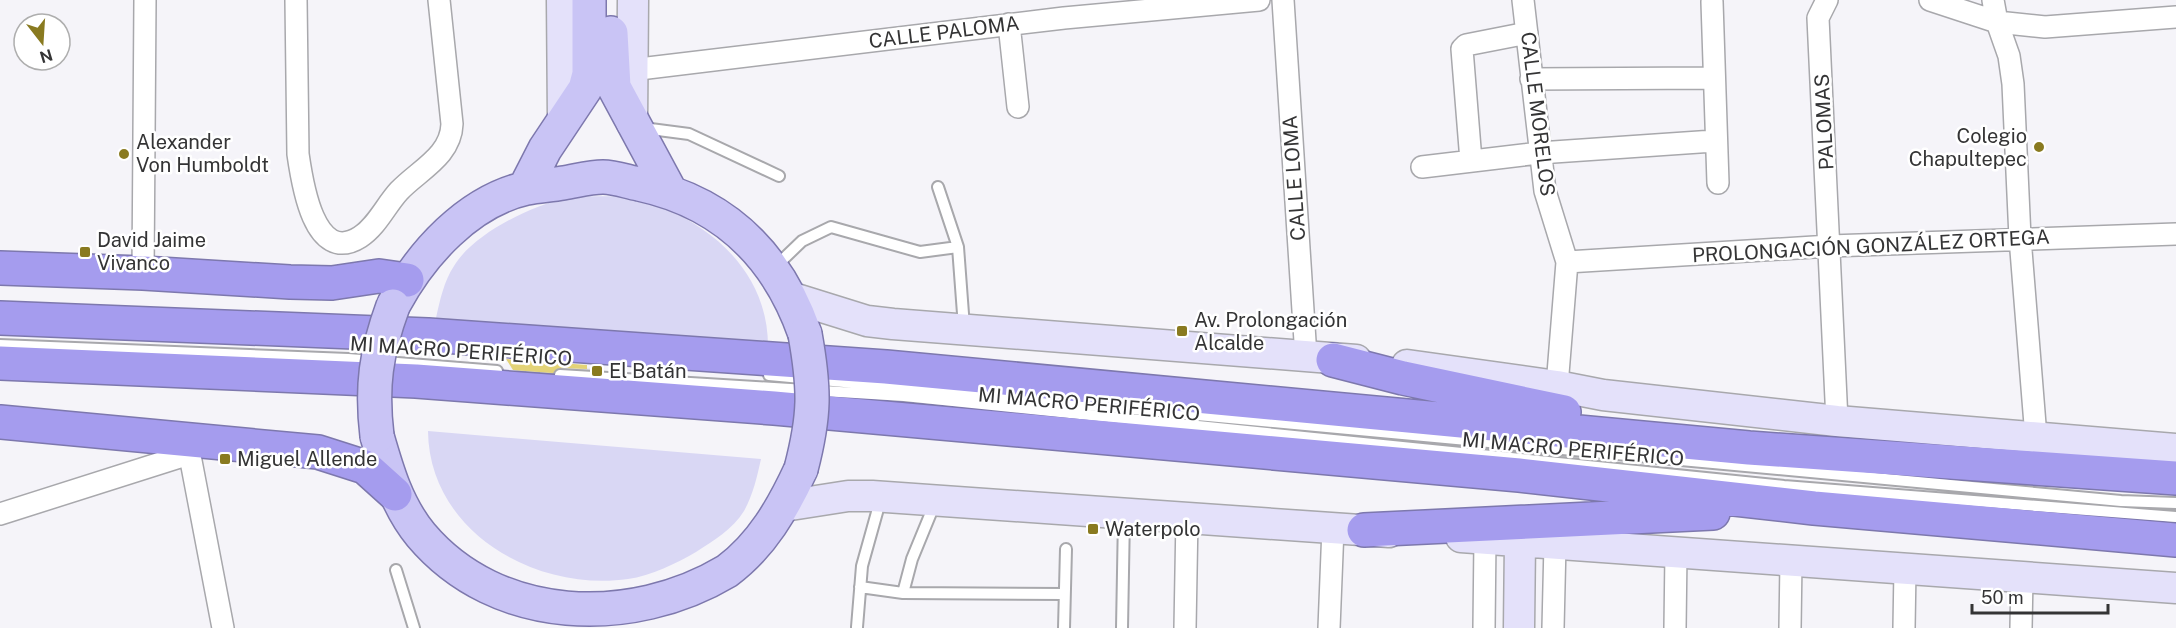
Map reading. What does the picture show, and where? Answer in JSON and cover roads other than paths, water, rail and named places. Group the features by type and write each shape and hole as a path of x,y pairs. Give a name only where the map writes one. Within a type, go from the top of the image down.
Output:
{"highway":[{"path":"0,268 332,283 379,276 400,293"},
{"path":"0,318 428,336 886,367 1749,448 2176,478"},
{"path":"1319,358 1469,393 1749,448"},
{"path":"0,363 416,381 774,408 1519,476 1814,508 2176,540"},
{"path":"0,422 188,447 318,452 364,467 395,494"},
{"path":"1349,529 1814,508"}],"main road":[{"path":"525,188 562,121 585,89 589,74 589,0"},
{"path":"611,0 611,75 618,98 670,191"},
{"path":"493,593 541,610 592,617 643,610 691,593 728,570 759,541 784,506 801,469 812,425 813,379 805,334 790,297 773,269 752,244 728,222 700,204 670,191 604,177 525,188 490,204 458,224 430,250 400,293 379,346 373,388 377,436 395,494 429,542 454,567 493,593 529,628"},
{"path":"661,628 691,593"}],"street":[{"path":"143,273 145,0"},
{"path":"296,0 298,154 302,178 320,231 339,243 360,237 409,181 442,152 450,140 452,124 439,0"},
{"path":"562,0 562,121"},
{"path":"633,0 631,70 633,125"},
{"name":"CALLE PALOMA","path":"631,70 1009,24 1059,9 1259,0"},
{"name":"CALLE LOMA","path":"1282,0 1319,358"},
{"name":"CALLE MORELOS","path":"1523,0 1545,191 1567,262"},
{"name":"PALOMAS","path":"1827,0 1821,7 1818,18 1838,421"},
{"path":"1930,0 1997,22 2045,27 2176,17"},
{"path":"1993,0 1997,22 2009,56 2013,84 2020,238 2036,437"},
{"path":"1712,2 1714,141 1718,183"},
{"path":"1009,24 1018,107"},
{"path":"1470,161 1462,49 1466,45 1527,33"},
{"path":"1532,79 1713,78"},
{"path":"1422,167 1539,153 1714,141"},
{"name":"PROLONGACIÓN GONZÁLEZ ORTEGA","path":"1567,262 1830,246 2176,234"},
{"path":"1557,386 1567,262"},
{"path":"790,297 867,321 1366,360 1557,386 1603,395 1838,421 2176,449"},
{"path":"0,514 188,447 223,628"},
{"path":"784,506 848,496 937,499 2176,588"},
{"path":"1185,628 1187,518"},
{"path":"1329,628 1349,529"},
{"path":"1484,628 1485,539"},
{"path":"1519,628 1520,541"},
{"path":"1553,628 1554,544"},
{"path":"1675,628 1676,553"},
{"path":"1790,628 1791,561"},
{"path":"1904,628 1905,569"},
{"path":"2021,628 2022,577"}],"lane":[{"path":"633,125 689,134 779,176"},
{"path":"938,187 958,247 964,329"},
{"path":"773,269 802,241 831,227 920,252 958,247"},
{"name":"MI MACRO PERIFÉRICO","path":"0,330 307,339 389,345"},
{"name":"MI MACRO PERIFÉRICO","path":"0,345 348,359 504,372"},
{"name":"MI MACRO PERIFÉRICO","path":"752,374 2121,501 2176,503"},
{"name":"MI MACRO PERIFÉRICO","path":"551,375 904,396 1784,486 2176,517"},
{"path":"856,628 862,566 881,496"},
{"path":"903,593 912,559 937,499"},
{"path":"1122,628 1124,513"},
{"path":"1064,628 1066,549"},
{"path":"396,570 414,628"},
{"path":"860,587 903,593 1064,594"}],"place":[{"name":"Colegio Chapultepec","path":"2039,147"},
{"name":"Alexander Von Humboldt","path":"124,154"},
{"name":"David Jaime Vivanco","path":"85,252"},
{"name":"Av. Prolongación Alcalde","path":"1182,331"},
{"name":"El Batán","path":"597,371"},
{"name":"Miguel Allende","path":"225,459"},
{"name":"Waterpolo","path":"1093,529"}]}
